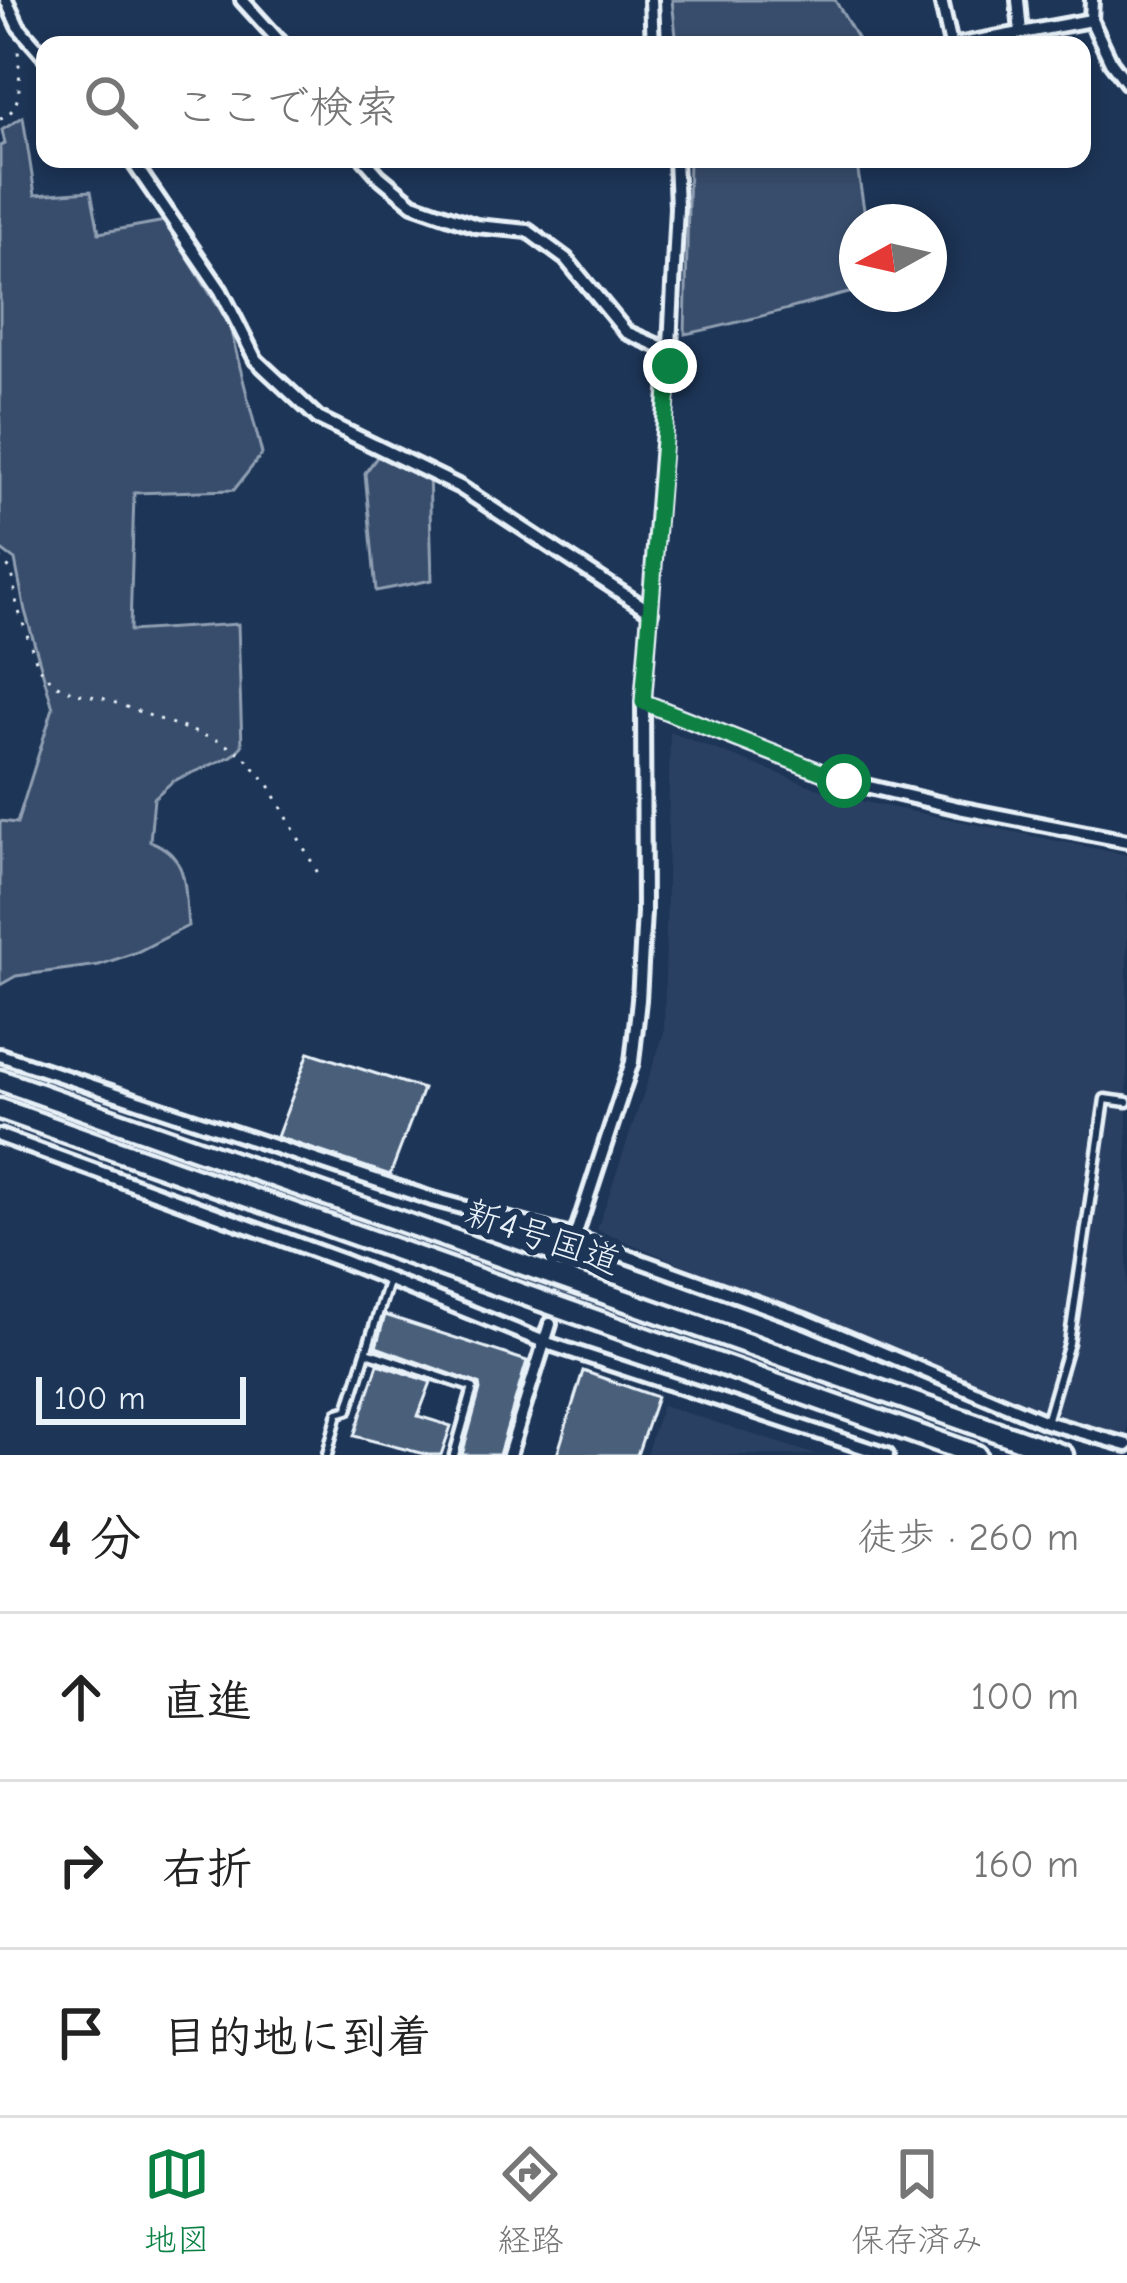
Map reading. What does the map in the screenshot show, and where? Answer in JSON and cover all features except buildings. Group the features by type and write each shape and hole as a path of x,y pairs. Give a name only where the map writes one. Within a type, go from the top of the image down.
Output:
{"highway":[{"name":"新4号国道","path":"0,1079 1064,1455"},
{"name":"新4号国道","path":"0,1109 976,1455"}],"street":[{"path":"6,0 18,26 36,47"},
{"path":"242,0 275,36"},
{"path":"651,0 653,36"},
{"path":"941,0 951,36"},
{"path":"1018,0 1021,33"},
{"path":"1092,0 1091,20 1127,83"},
{"path":"1004,36 1091,20"},
{"path":"137,168 221,292 256,360 318,418 460,488 651,612"},
{"path":"372,168 413,204 476,226 528,231 566,259 626,332 670,351"},
{"path":"567,1261 632,1063 639,1000 644,912 643,702 670,351 675,168"},
{"path":"643,702 844,781 1127,841"},
{"path":"0,1054 432,1199 574,1237 808,1321 1046,1422 1127,1445"},
{"path":"122,1121 130,1100"},
{"path":"0,1136 544,1342 887,1455"},
{"path":"509,1455 550,1324"},
{"path":"1036,1445 1046,1422"}],"lane":[{"path":"1046,1422 1070,1343 1105,1099 1127,1102"},
{"path":"326,1455 338,1413 349,1410 389,1280"},
{"path":"367,1352 473,1388 454,1455"}],"path":[{"path":"0,119 11,115 18,101 18,26"},
{"path":"0,556 12,572 17,606 38,666 55,684 219,741 242,754 269,785 319,875"}],"shaded area":[{"path":"672,0 835,0 856,36 676,36"},
{"path":"23,117 35,195 91,191 99,233 165,221 229,324 262,454 234,490 134,493 130,631 238,624 242,746 232,756 173,781 154,798 150,841 179,864 188,926 99,965 16,976 0,985 0,821 17,823 53,708 15,560 0,549 0,146 5,144 2,130"},
{"path":"689,168 857,168 863,204 839,204 839,296 685,334"},
{"path":"383,449 429,471 432,580 376,591 365,473"},
{"path":"670,732 840,797 1127,855 1127,1444 597,1230 664,1033"},
{"path":"662,1405 816,1455 646,1455"}],"tunnel":[{"path":"550,1324 567,1261"}],"route":[{"path":"670,366 643,702 844,781"}]}
